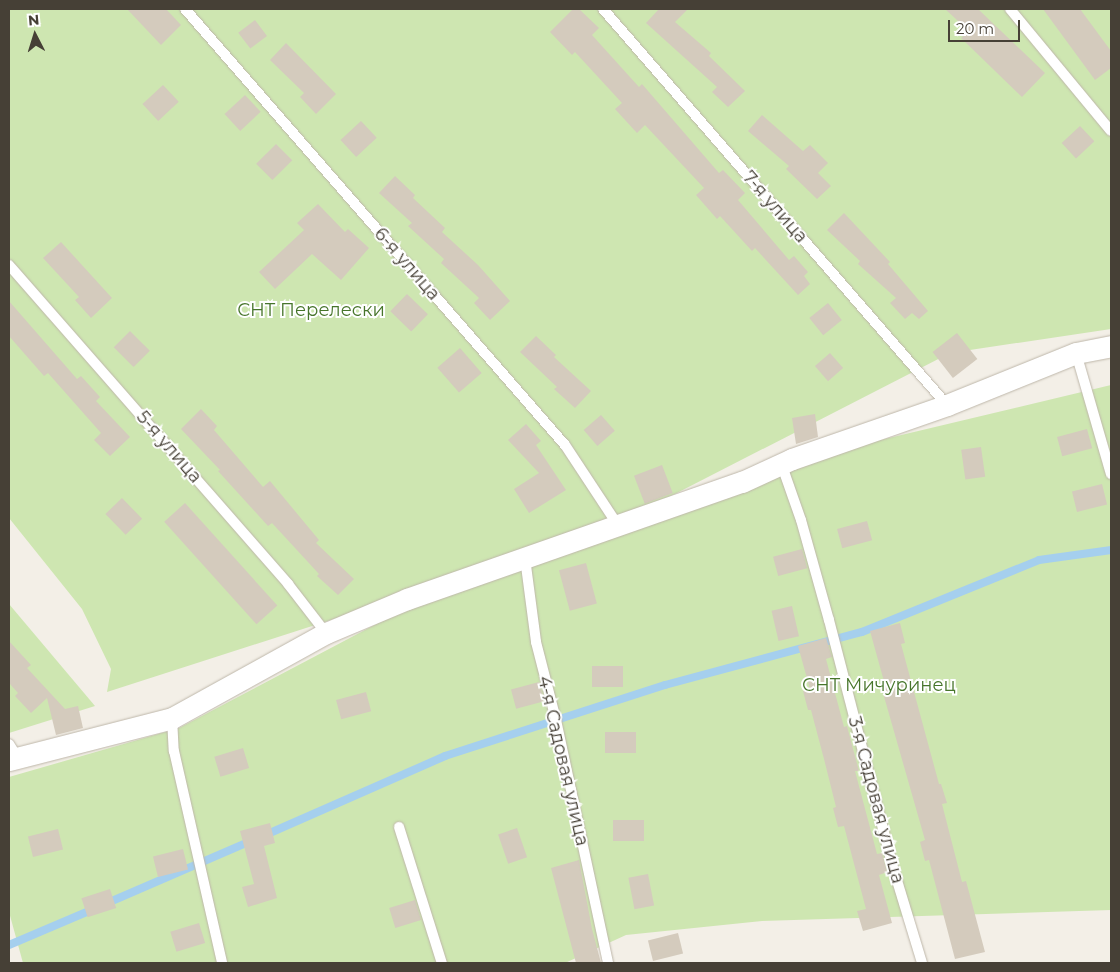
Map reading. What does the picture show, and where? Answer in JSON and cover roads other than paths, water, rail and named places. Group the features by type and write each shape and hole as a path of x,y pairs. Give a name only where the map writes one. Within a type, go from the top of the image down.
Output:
{"street":[{"path":"12,754 172,718 326,633 407,599 619,527 742,482 781,463 948,405 1076,353 1111,346"}],"lane":[{"name":"6-я улица","path":"185,9 565,445 619,527"},
{"name":"7-я улица","path":"603,9 948,405"},
{"path":"1010,9 1111,131"},
{"name":"5-я улица","path":"9,265 288,584 326,633"},
{"path":"1076,353 1111,474"},
{"name":"3-я Садовая улица","path":"781,463 800,520 829,620 892,864 922,963"},
{"name":"4-я Садовая улица","path":"525,558 536,642 556,720 608,963"},
{"path":"172,718 174,751 222,963"},
{"path":"399,827 442,963"}],"waterway":[{"path":"263,836 445,756 665,685 862,632 1039,560 1111,550"},
{"path":"105,904 253,840"},
{"path":"9,945 94,909"}],"park label":[{"name":"СНТ Перелески","path":"311,310"},
{"name":"СНТ Мичуринец","path":"879,685"}]}
